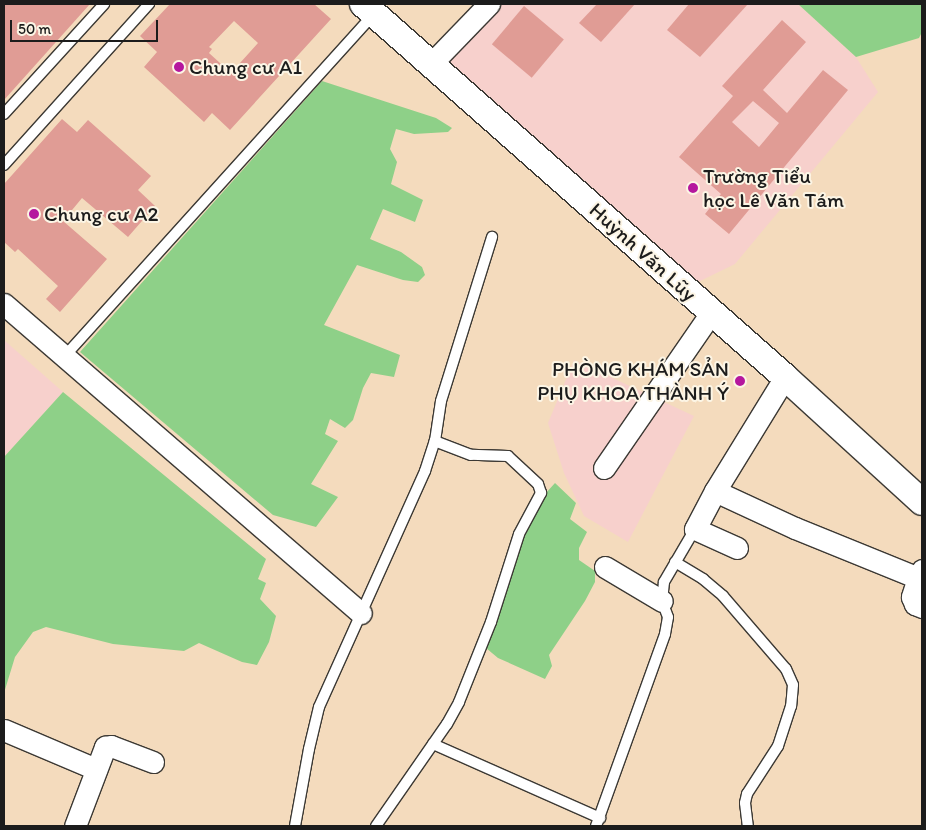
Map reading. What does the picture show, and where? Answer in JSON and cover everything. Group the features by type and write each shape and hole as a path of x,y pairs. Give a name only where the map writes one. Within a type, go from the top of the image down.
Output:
{"street":[{"path":"430,65 489,4"},
{"name":"Huỳnh Văn Lũy","path":"368,9 784,377 922,502"},
{"path":"4,304 361,613"},
{"path":"604,468 711,313"},
{"path":"737,548 696,529 715,491 784,377"},
{"path":"715,491 795,528 920,574 912,597 915,604 922,607"},
{"path":"605,567 662,601"},
{"path":"4,730 96,769"},
{"path":"75,826 107,745 153,762"}],"lane":[{"path":"4,114 104,4"},
{"path":"4,165 149,4"},
{"path":"64,357 368,9"},
{"path":"295,826 319,707 425,471 435,441 441,401 492,237"},
{"path":"376,826 433,744 459,702 491,622 518,534 541,493 538,484 508,456 471,455 435,441"},
{"path":"433,744 598,822 665,634 668,617 662,601 664,582 696,529"},
{"path":"675,562 703,578 723,596 786,669 793,685 791,706 778,746 747,794 745,803 748,826"}],"shaded area":[{"name":"Trường Tiểu học Lê Văn Tám","path":"497,4 798,4 856,57 878,92 735,264 696,283 444,62"},
{"path":"4,340 63,392 4,457"},
{"path":"574,360 694,416 628,542 584,516 564,473 548,423"}],"green space":[{"path":"798,4 922,4 922,32 919,38 856,57"},
{"path":"322,81 436,118 452,128 448,132 414,134 396,129 390,149 397,162 391,184 423,200 415,222 383,209 370,239 401,252 422,267 425,275 418,282 403,280 357,265 324,325 400,355 394,377 371,373 363,388 353,420 345,428 330,419 325,434 338,441 311,484 338,497 316,527 273,515 80,352"},
{"path":"63,392 266,559 258,579 266,583 260,599 276,616 269,642 257,665 242,662 199,643 184,651 113,644 46,627 33,632 15,657 4,693 4,457"},
{"path":"555,483 576,503 570,519 587,532 579,548 579,560 595,571 595,582 585,601 549,655 552,666 545,679 498,658 486,648 523,535 545,494"}],"building":[{"path":"4,4 90,4 4,100"},
{"name":"Chung cư A1","path":"170,4 314,4 331,19 230,130 212,113 204,122 144,67 157,52 140,36","holes":["234,21 258,43 231,73 209,53 212,49 209,47"]},
{"path":"597,4 635,4 601,42 579,23"},
{"path":"689,4 748,4 700,57 667,30"},
{"path":"524,6 564,39 532,78 492,44"},
{"path":"782,20 806,42 763,90 787,113 823,70 848,90 729,234 705,214 721,194 679,157 733,96 722,86","holes":["753,101 779,123 759,147 732,122"]},
{"name":"Chung cư A2","path":"62,119 77,132 88,120 151,176 138,190 155,206 128,237 82,198 63,221 107,259 60,312 46,299 58,286 18,249 15,252 4,242 4,184"}],"place":[{"name":"Chung cư A1","path":"179,67"},
{"name":"Trường Tiểu học Lê Văn Tám","path":"693,188"},
{"name":"Chung cư A2","path":"34,214"},
{"name":"PHÒNG KHÁM SẢN PHỤ KHOA THÀNH Ý","path":"740,381"}]}
